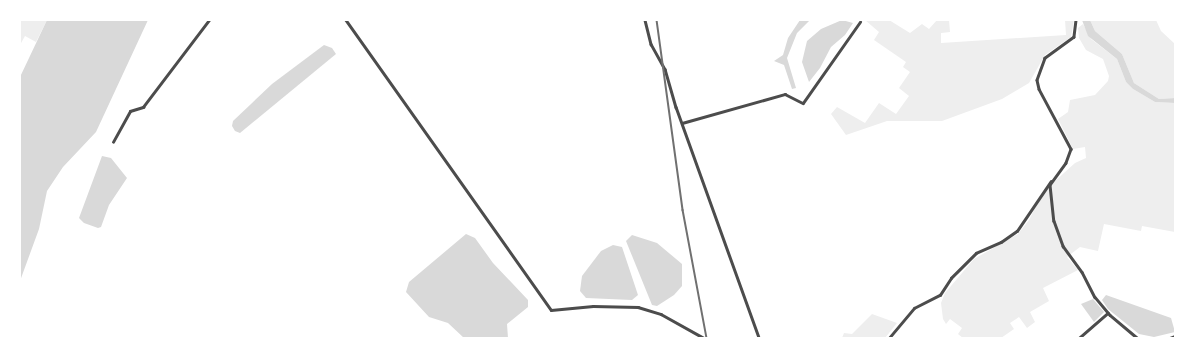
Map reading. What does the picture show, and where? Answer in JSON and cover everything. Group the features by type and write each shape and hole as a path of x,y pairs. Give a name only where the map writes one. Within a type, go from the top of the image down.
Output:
{"street":[{"path":"113,142 130,111 144,107 210,20"},
{"path":"346,20 551,310 593,306 638,306 660,314 704,338"},
{"path":"645,20 651,44 665,69 682,123 759,338"},
{"path":"890,338 914,308 940,295 951,278 976,253 1001,242 1017,230 1052,180 1066,163 1071,149 1038,89 1037,80 1045,58 1074,37 1076,20"},
{"path":"682,123 785,94 803,103 860,22"},
{"path":"1052,180 1049,193 1054,221 1063,246 1108,313 1137,338"},
{"path":"1079,338 1108,313"},
{"path":"1170,338 1175,336"}],"shaded area":[{"path":"20,20 47,20 36,42 25,36 20,45"},
{"path":"47,20 148,20 96,132 63,167 47,191 39,229 20,281 20,77"},
{"path":"800,20 810,20 797,33 787,58 796,88 792,89 784,65 774,61 783,55 788,38"},
{"path":"842,20 853,23 845,35 831,47 820,68 809,82 802,62 807,41 821,29"},
{"path":"865,20 889,20 910,33 922,24 929,29 937,20 949,20 950,32 941,33 941,43 1066,35 1065,20 1074,20 1071,37 1045,55 1029,83 1002,99 942,121 887,121 846,135 831,114 837,107 865,123 879,103 896,114 909,96 899,88 910,72 903,67 906,62 874,40 879,32"},
{"path":"1082,20 1090,20 1095,31 1122,54 1134,83 1159,99 1175,98 1175,103 1155,102 1133,89 1126,82 1117,59 1088,36"},
{"path":"1090,20 1156,20 1161,31 1175,44 1175,98 1159,99 1134,83 1122,54 1095,31"},
{"path":"1083,24 1091,39 1117,59 1126,82 1133,89 1155,102 1175,103 1175,232 1142,226 1141,231 1104,224 1098,251 1080,247 1067,257 1078,270 1043,288 1049,301 1030,312 1035,322 1027,328 1019,317 1010,323 1014,329 1001,338 963,338 958,334 962,328 950,319 946,324 943,319 941,303 945,293 974,259 1018,234 1029,220 1043,192 1075,163 1086,158 1085,147 1073,149 1058,119 1068,112 1070,100 1095,95 1108,81 1109,76 1103,59 1086,50 1079,38 1078,28"},
{"path":"324,45 332,48 336,54 240,133 235,131 232,126 233,121 272,84"},
{"path":"102,156 111,158 127,178 109,205 101,227 98,228 84,223 79,218"},
{"path":"466,234 475,238 493,263 528,300 528,307 507,324 508,338 464,338 448,323 429,317 406,292 409,282"},
{"path":"632,235 657,243 682,264 682,286 674,295 657,306 652,305 626,241"},
{"path":"613,245 622,247 638,295 632,300 586,298 580,291 582,276 601,251"},
{"path":"1106,295 1171,318 1175,332 1154,337 1139,334 1108,309 1102,300"},
{"path":"1093,299 1104,312 1094,322 1081,304"},
{"path":"872,314 897,323 885,338 842,338 844,333 852,334"}],"railway":[{"path":"657,20 683,210 707,338"}]}
